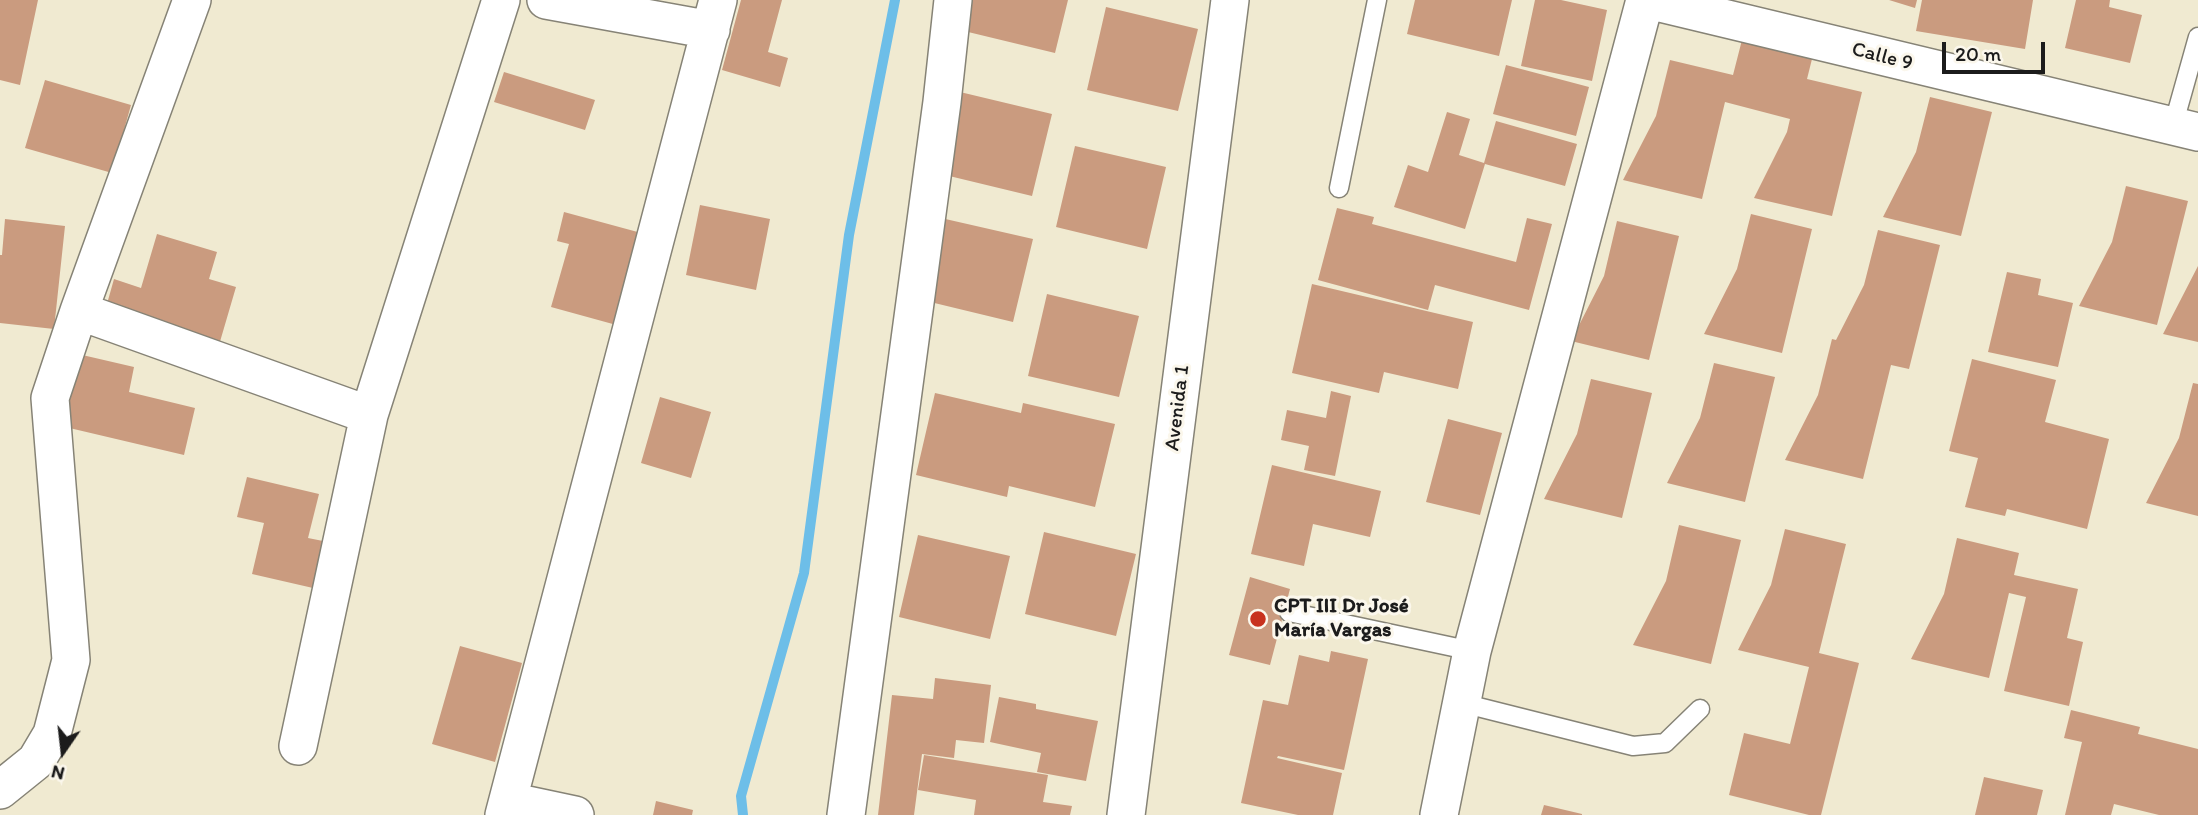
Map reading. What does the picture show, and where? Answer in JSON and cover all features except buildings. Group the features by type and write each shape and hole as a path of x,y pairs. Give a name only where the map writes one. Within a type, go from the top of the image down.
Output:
{"street":[{"path":"0,790 36,761 52,734 71,660 50,398 192,0"},
{"path":"298,746 369,415 501,0"},
{"path":"546,0 715,15 507,808 575,815"},
{"path":"846,815 942,102 953,0"},
{"name":"Avenida 1","path":"1126,815 1230,0"},
{"path":"1439,815 1472,650 1646,0"},
{"name":"Calle 9","path":"1646,0 2185,129"},
{"path":"79,311 369,415"}],"lane":[{"path":"1339,188 1377,0"},
{"path":"2185,129 2198,37"},
{"path":"1289,612 1472,650"},
{"path":"1462,703 1633,746 1665,743 1700,709"}],"waterway":[{"path":"743,815 741,796 804,573 849,235 895,0"}],"place":[{"name":"CPT III Dr José María Vargas","path":"1258,619"}]}
